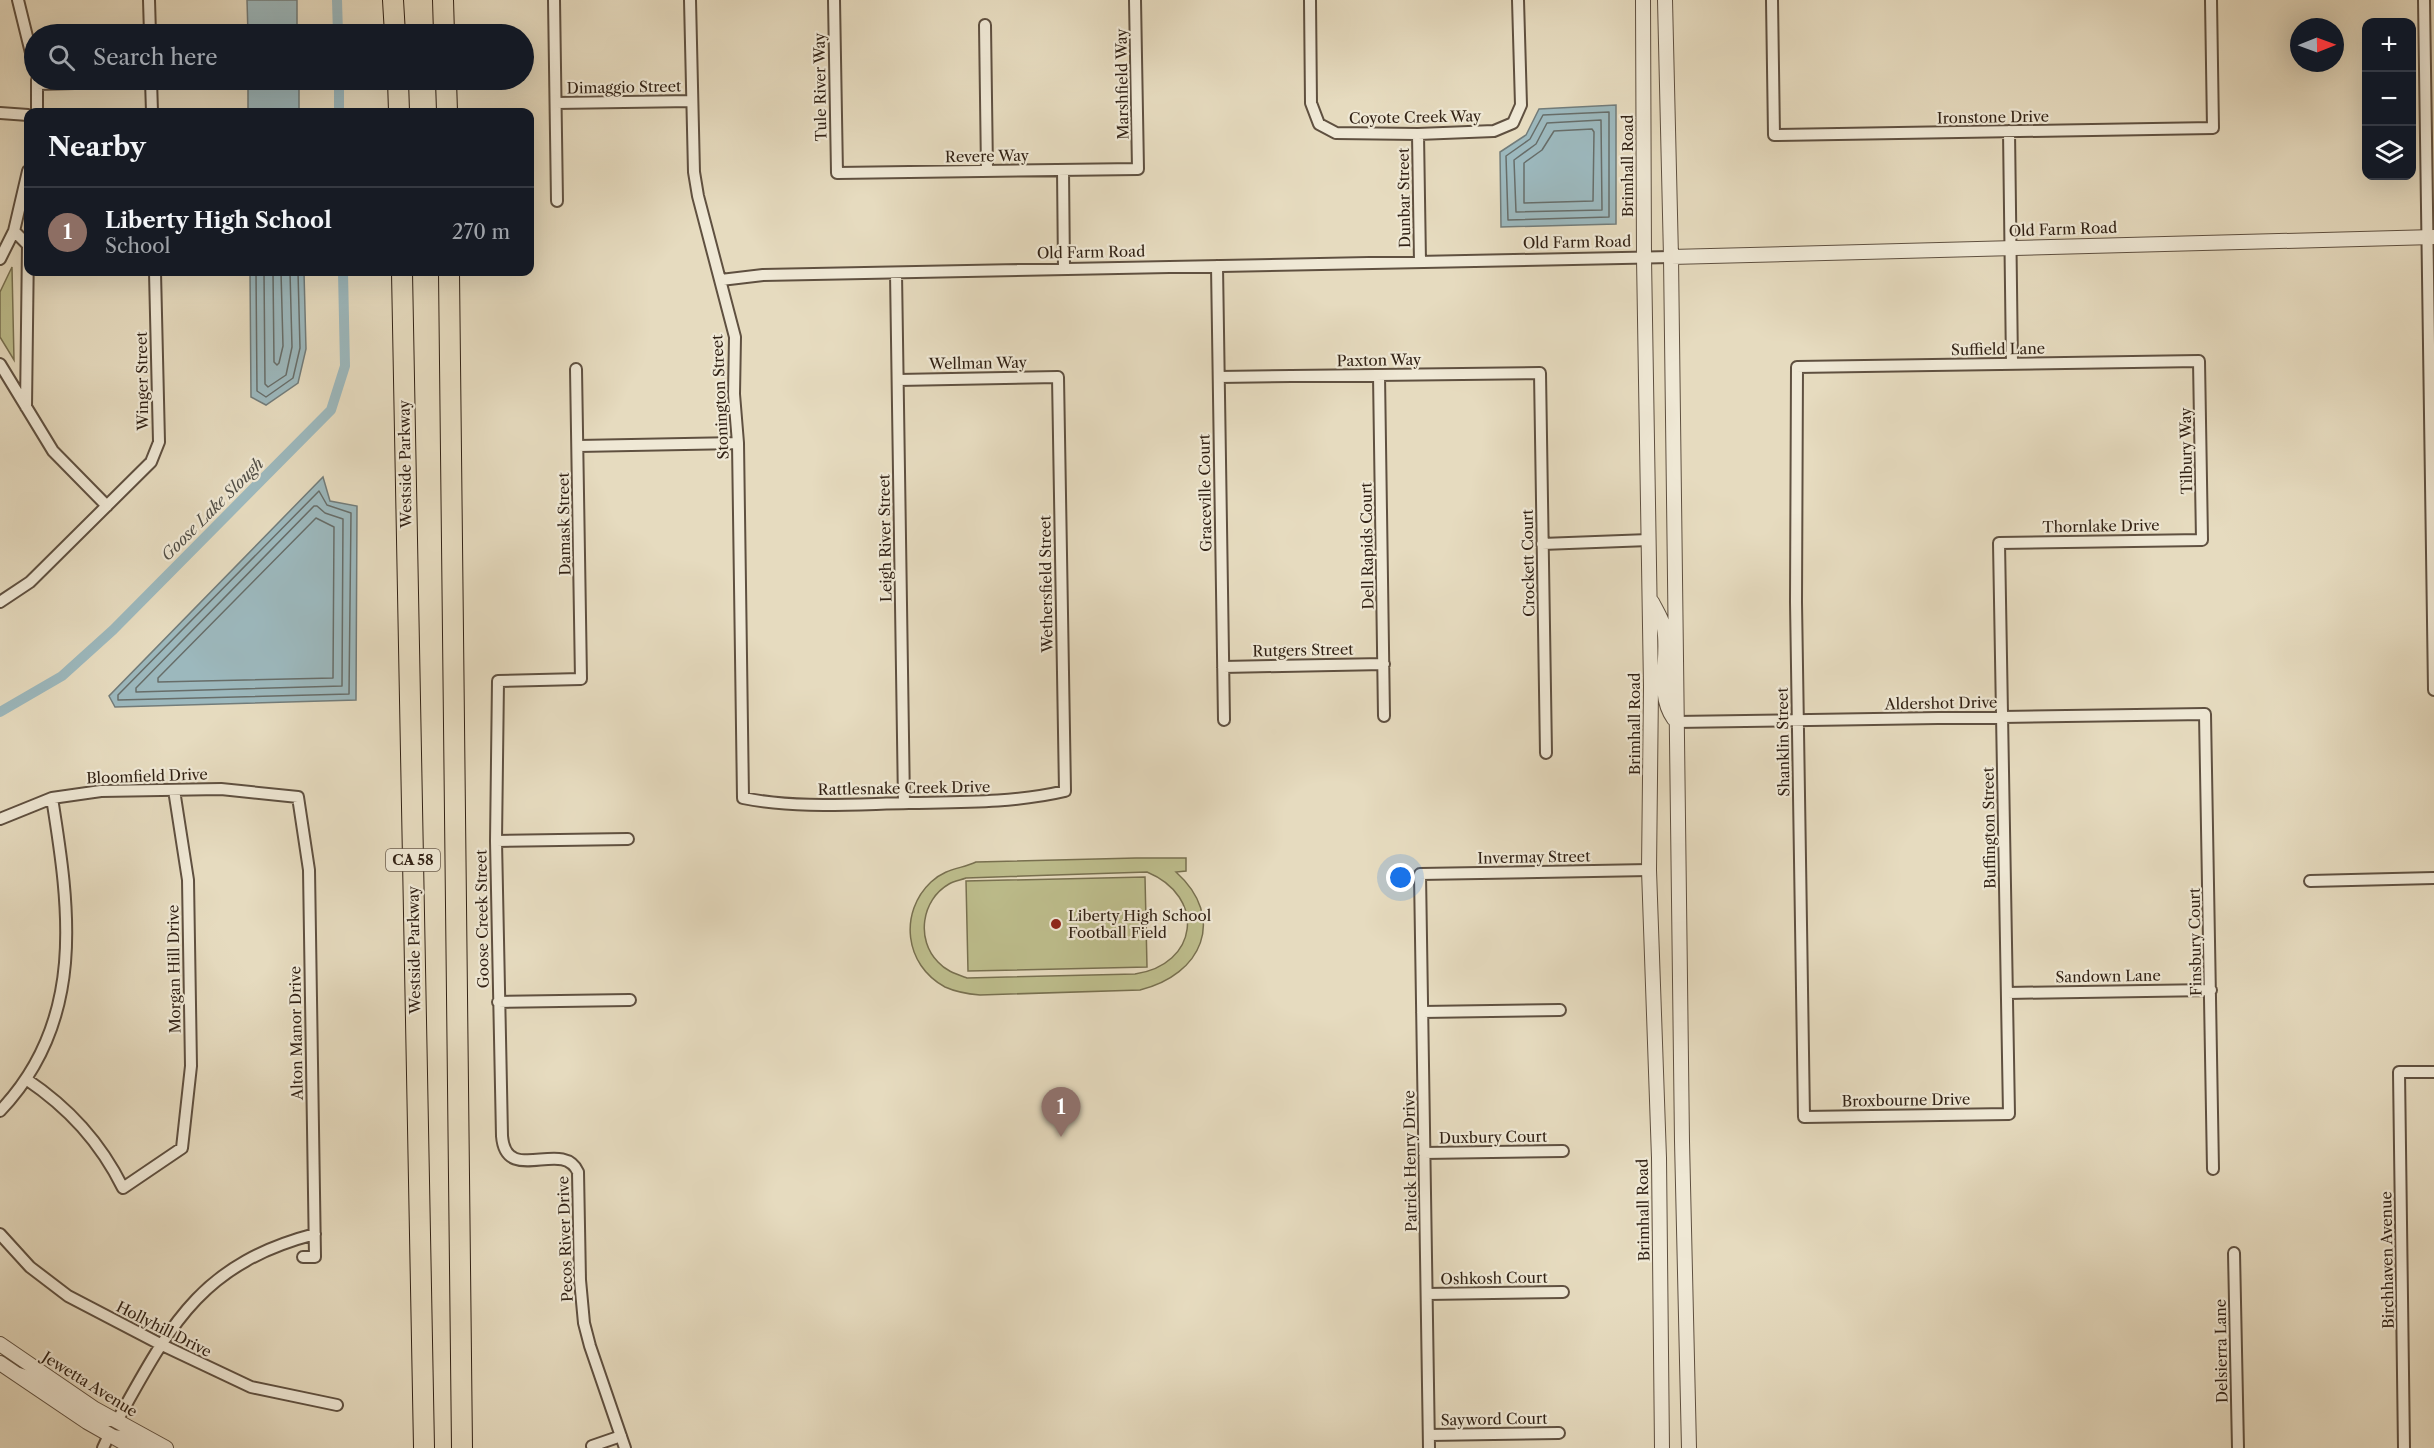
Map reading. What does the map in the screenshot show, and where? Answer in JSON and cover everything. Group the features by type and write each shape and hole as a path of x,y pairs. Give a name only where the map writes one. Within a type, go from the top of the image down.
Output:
{"highway":[{"path":"393,0 396,24"},
{"path":"397,24 398,0"},
{"path":"443,0 444,24"},
{"path":"449,24 450,0"},
{"path":"398,90 399,108"},
{"path":"447,90 448,108"},
{"name":"Westside Parkway","path":"402,276 424,1448"},
{"name":"CA 58","path":"449,276 462,1448"}],"street":[{"path":"18,0 24,24"},
{"path":"149,0 150,24"},
{"path":"554,0 557,201"},
{"name":"Stonington Street","path":"690,0 694,172 698,196 735,337 734,394 738,443 744,798"},
{"name":"Tule River Way","path":"834,0 837,173"},
{"name":"Marshfield Way","path":"1135,0 1138,168"},
{"name":"Coyote Creek Way","path":"1311,0 1311,103 1319,124 1336,133 1418,134 1494,131 1513,123 1521,105 1518,0"},
{"name":"Brimhall Road","path":"1643,0 1644,258 1650,598 1649,870 1659,1158 1662,1448"},
{"path":"1665,0 1671,257 1682,1141 1689,1448"},
{"name":"Ironstone Drive","path":"1772,0 1774,135 2213,128 2211,0"},
{"path":"2424,0 2431,237 2434,690"},
{"path":"985,25 987,171"},
{"path":"37,90 37,108"},
{"path":"151,90 152,108"},
{"name":"Dimaggio Street","path":"556,103 692,101"},
{"path":"0,113 24,115"},
{"path":"2008,131 2012,364"},
{"name":"Dunbar Street","path":"1418,134 1420,262"},
{"name":"Revere Way","path":"837,173 1138,168"},
{"path":"1063,170 1064,269"},
{"path":"0,259 14,231 24,188"},
{"path":"14,231 24,241"},
{"name":"Old Farm Road","path":"721,280 763,275 1644,258 2431,237"},
{"name":"Graceville Court","path":"1217,266 1224,720"},
{"name":"Leigh River Street","path":"896,273 904,803"},
{"path":"26,407 28,276"},
{"name":"Winger Street","path":"0,602 30,582 151,462 159,442 155,276"},
{"name":"Suffield Lane","path":"1797,368 2199,362"},
{"name":"Tilbury Way","path":"2199,362 2202,540"},
{"path":"0,364 54,451 107,506"},
{"name":"Shanklin Street","path":"1797,368 1798,721 1804,1117"},
{"name":"Damask Street","path":"498,681 581,680 576,369"},
{"name":"Paxton Way","path":"1219,377 1540,372"},
{"name":"Crockett Court","path":"1540,372 1546,753"},
{"name":"Dell Rapids Court","path":"1379,375 1384,716"},
{"name":"Wellman Way","path":"898,380 1058,377"},
{"name":"Wethersfield Street","path":"1058,377 1065,790"},
{"path":"578,446 738,443"},
{"path":"1542,544 1649,540"},
{"name":"Thornlake Drive","path":"1999,543 2202,540"},
{"name":"Buffington Street","path":"1999,543 2008,1114"},
{"path":"1650,598 1664,627 1665,692 1669,711 1676,722"},
{"name":"Rutgers Street","path":"1223,667 1384,664"},
{"name":"Goose Creek Street","path":"498,681 496,841 502,1142 510,1155 524,1161 562,1159 576,1167"},
{"name":"Aldershot Drive","path":"1676,722 2205,714"},
{"name":"Finsbury Court","path":"2205,714 2213,1169"},
{"name":"Morgan Hill Drive","path":"26,1079 47,1093 81,1124 98,1144 123,1188 182,1148 191,1066 188,880 174,789"},
{"name":"Bloomfield Drive","path":"0,819 52,798 101,791 221,789 298,797"},
{"name":"Rattlesnake Creek Drive","path":"744,798 794,805 904,803 1015,800 1065,790"},
{"name":"Alton Manor Drive","path":"298,797 309,870 315,1234 315,1257 303,1257"},
{"path":"0,1111 26,1079 52,1027 63,990 66,965 66,891 52,798"},
{"path":"496,841 628,839"},
{"name":"Invermay Street","path":"1420,874 1649,870"},
{"name":"Patrick Henry Drive","path":"1420,874 1429,1448"},
{"path":"2310,881 2434,878"},
{"name":"Sandown Lane","path":"2007,993 2211,990"},
{"path":"498,1002 630,1000"},
{"path":"1422,1012 1560,1010"},
{"name":"Birchhaven Avenue","path":"2404,1448 2399,1072 2434,1072"},
{"name":"Broxbourne Drive","path":"1804,1117 2008,1114"},
{"name":"Duxbury Court","path":"1424,1153 1563,1151"},
{"name":"Pecos River Drive","path":"576,1167 580,1180 580,1280 584,1323 626,1448"},
{"name":"Hollyhill Drive","path":"0,1234 30,1267 68,1296 160,1344 251,1387 337,1405"},
{"path":"4,1366 35,1378 102,1421 117,1421 160,1344 191,1304 226,1274 270,1248 315,1234"},
{"name":"Delsierra Lane","path":"2234,1253 2238,1448"},
{"name":"Oshkosh Court","path":"1426,1294 1563,1292"},
{"name":"Jewetta Avenue","path":"0,1344 117,1421 166,1448"},
{"path":"4,1366 109,1435 133,1448"},
{"name":"Sayword Court","path":"1429,1435 1559,1433"},
{"path":"103,1448 109,1435"},
{"path":"109,1435 125,1436 152,1448"},
{"path":"592,1446 621,1436"}],"green space":[{"path":"12,267 14,360 0,337 0,292"},
{"path":"1186,858 1186,871 1176,872 1192,890 1201,908 1203,926 1200,943 1192,958 1179,972 1161,983 1140,990 980,995 949,989 931,977 921,966 914,952 911,923 914,908 921,894 937,877 976,862","holes":["1147,872 1166,883 1179,897 1186,913 1187,929 1182,944 1172,958 1156,968 1135,974 967,978 941,965 926,943 925,921 932,900 949,884 966,878"]},
{"name":"Liberty High School Football Field","path":"1145,877 1147,967 968,971 966,881"}],"water":[{"path":"247,0 297,0 297,24 248,24"},
{"path":"248,90 299,90 299,108 248,108"},
{"path":"1616,105 1616,224 1501,227 1500,152 1526,135 1539,109"},
{"path":"250,276 304,276 306,349 298,383 266,405 251,397"},
{"path":"323,477 330,501 357,506 356,700 115,707 109,696"}],"waterway":[{"name":"Goose Lake Slough","path":"337,0 338,24"},
{"name":"Goose Lake Slough","path":"339,90 339,108"},
{"name":"Goose Lake Slough","path":"0,712 62,676 113,630 331,410 345,366 343,276"}],"place":[{"name":"Liberty High School Football Field","path":"1056,924"},
{"name":"Liberty High School","path":"1061,1137"}]}
